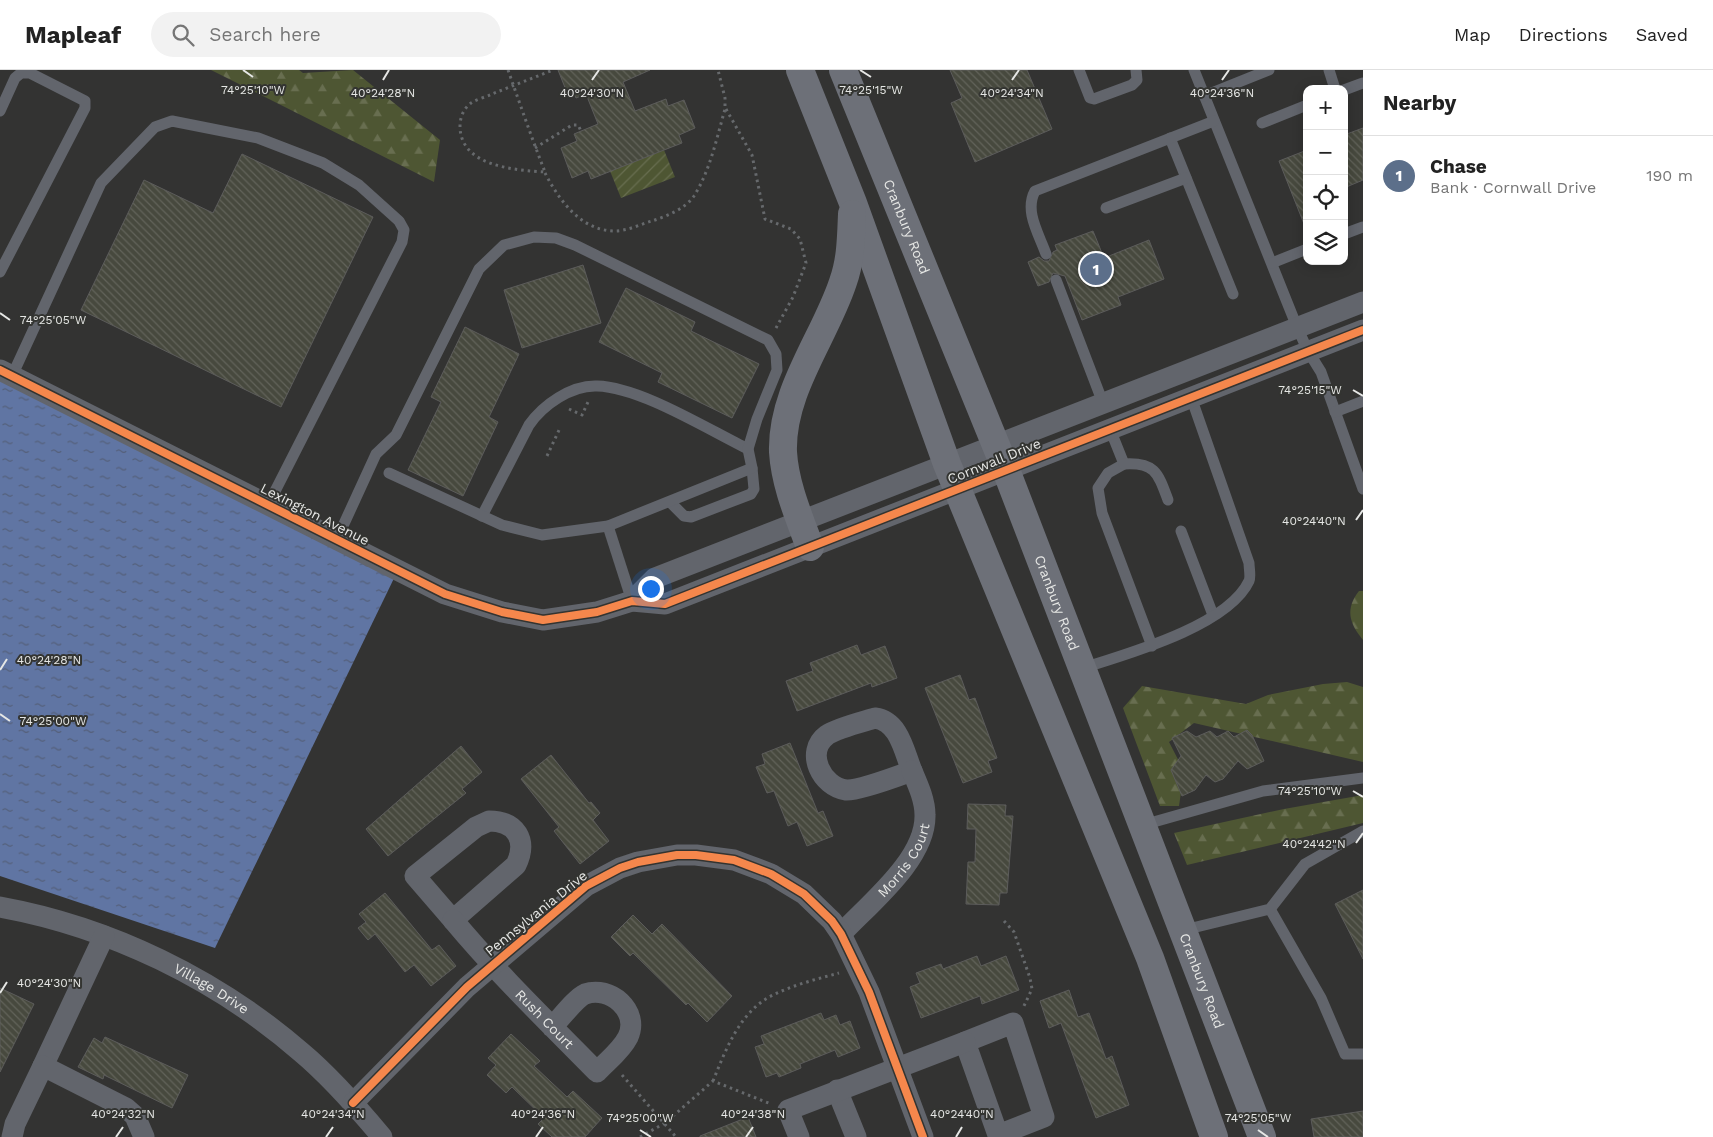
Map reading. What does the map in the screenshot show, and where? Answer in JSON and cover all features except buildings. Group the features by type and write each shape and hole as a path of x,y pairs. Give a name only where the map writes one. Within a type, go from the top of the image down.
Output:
{"main road":[{"path":"798,72 853,203 947,464 1150,958 1214,1137"},
{"name":"Cranbury Road","path":"847,75 994,445 1006,470 1262,1137"},
{"path":"810,547 788,482 783,451 788,412 801,375 844,281 850,257 853,203"}],"street":[{"name":"Cornwall Drive","path":"632,600 655,578 1363,302"},
{"name":"Cornwall Drive","path":"632,600 665,604 1363,330"},
{"name":"Lexington Avenue","path":"6,373 445,594 502,612 543,620 597,612 632,600"},
{"name":"Morris Court","path":"841,934 902,870 920,844 925,814 921,792 912,771"},
{"name":"Rush Court","path":"453,920 516,865 521,855 522,846 518,835 511,826 500,821 489,821 476,827 416,876 453,920 492,966 552,1026 603,1066"},
{"name":"Pennsylvania Drive","path":"353,1103 467,986 561,906 594,881 638,862 677,855 725,858 771,874 804,894 832,921 841,934 857,967 923,1137"},
{"name":"Village Drive","path":"0,907 67,923 104,936 131,946 191,975 248,1011 301,1052 353,1103 382,1137"},
{"path":"12,1137 15,1124 104,936"},
{"path":"552,1026 583,995 597,992 616,998 628,1015 630,1030 623,1046 603,1066"},
{"path":"799,1137 788,1110 1013,1023 1044,1117 998,1135 966,1042"},
{"path":"43,1066 126,1108 135,1116 144,1137"},
{"path":"838,1090 856,1137"}],"lane":[{"path":"1079,70 1090,98 1094,99 1132,85 1137,80 1136,70"},
{"path":"1194,70 1297,327 1308,351 1321,372 1363,489"},
{"path":"1204,96 1269,70"},
{"path":"1328,70 1334,85"},
{"path":"0,111 15,78 21,72 30,73 85,101 85,108 5,249 0,272"},
{"path":"1348,89 1363,83"},
{"path":"1262,123 1303,107"},
{"path":"6,373 101,183 156,127 172,121 258,138 323,162 359,184 399,221 404,230 402,242 268,505"},
{"path":"1046,254 1030,211 1030,200 1036,191 1214,121"},
{"path":"1170,138 1233,294"},
{"path":"1106,208 1186,178"},
{"path":"1348,233 1363,227"},
{"path":"337,539 376,454 396,435 479,269 504,245 534,237 556,238 595,254 768,340 776,354 777,370 757,419 748,449 754,489 751,494 691,517 684,516 670,502"},
{"path":"1272,263 1303,251"},
{"path":"1056,280 1103,403"},
{"path":"482,516 537,413 560,397 577,390 595,386 636,394 748,449"},
{"path":"1083,668 1152,646 1188,631 1213,616 1234,600 1249,580 1249,563 1192,397"},
{"path":"1335,412 1363,401"},
{"path":"1110,429 1124,464"},
{"path":"1152,646 1102,513 1098,488 1108,473 1124,464 1142,463 1150,466 1160,478 1168,500"},
{"path":"389,473 502,525 542,535 608,526 752,468"},
{"path":"608,526 632,600"},
{"path":"1180,531 1213,616"},
{"path":"1143,825 1263,791 1363,778"},
{"path":"1184,930 1270,909 1305,864 1363,831"},
{"path":"1270,909 1321,998 1345,1054 1363,1054"}],"path":[{"path":"508,70 535,148 562,202 574,215 589,223 606,230 617,231 679,210 694,195 703,178 725,109 726,98 718,70"},
{"path":"546,172 522,171 488,163 468,148 460,134 463,112 471,103 553,70"},
{"path":"725,109 752,155 765,218 791,229 800,239 806,263 793,297 768,340"},
{"path":"535,148 572,125 578,125 581,131"},
{"path":"569,409 582,415 588,402"},
{"path":"547,456 560,428"},
{"path":"1004,921 1014,932 1032,989 1026,1004 1013,1023"},
{"path":"640,1137 665,1123 713,1081 727,1045 746,1017 772,995 857,967"},
{"path":"603,1066 665,1123 676,1137"},
{"path":"713,1081 788,1110"}],"green space":[{"path":"211,70 299,70 303,73 353,70 440,140 434,182"},
{"path":"664,150 675,177 621,198 610,171"},
{"path":"1359,591 1363,591 1363,640 1350,616 1352,604"},
{"path":"1347,682 1363,687 1363,762 1194,723 1169,742 1184,771 1179,806 1160,806 1123,708 1142,686 1246,704 1268,695 1323,684"},
{"path":"1363,795 1363,823 1187,865 1174,833 1284,809"}],"water":[{"path":"0,370 398,570 215,948 0,876"}],"cycle path":[{"path":"0,370 445,594 502,612 543,620 597,612 632,601 665,604 1363,330"},
{"path":"353,1103 467,987 586,886 620,868 638,862 677,855 696,855 734,860 771,874 804,894 832,921 841,934 869,992 923,1137"}],"place":[{"name":"Chase","path":"1096,269"}]}
